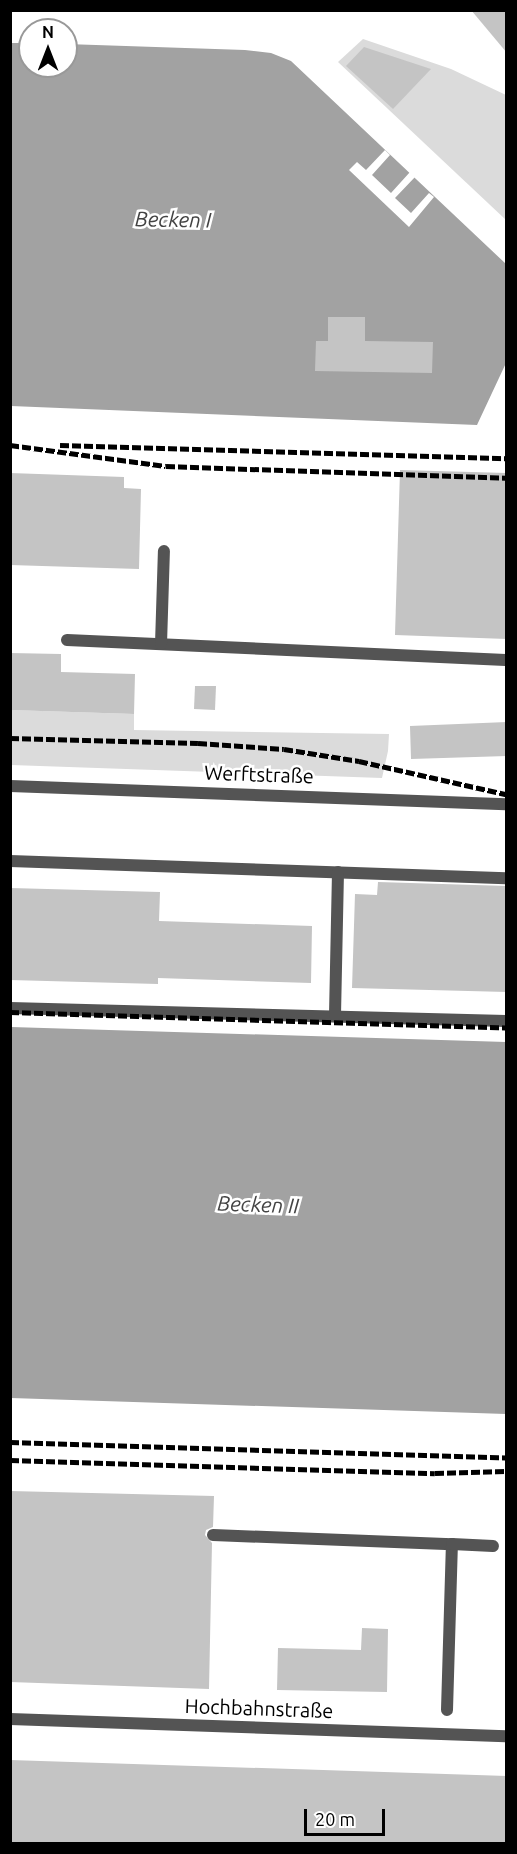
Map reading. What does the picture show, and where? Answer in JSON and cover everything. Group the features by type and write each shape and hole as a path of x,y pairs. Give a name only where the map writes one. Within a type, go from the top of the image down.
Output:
{"street":[{"path":"161,644 164,551"},
{"path":"67,640 507,660"},
{"name":"Werftstraße","path":"10,786 507,804"},
{"path":"10,861 507,878"},
{"path":"334,1015 338,872"},
{"path":"10,1008 507,1021"},
{"path":"213,1535 493,1546"},
{"path":"447,1710 453,1544"},
{"name":"Hochbahnstraße","path":"10,1719 507,1736"}],"shaded area":[{"path":"363,39 451,69 506,95 506,220 338,62"},
{"path":"11,710 134,714 134,730 389,734 388,751 382,778 11,765"}],"water":[{"name":"Becken I","path":"10,43 18,43 18,78 78,78 78,44 245,50 271,53 291,61 506,264 506,363 477,425 11,406"},
{"name":"Becken II","path":"11,1027 506,1042 506,1414 11,1398"}],"pier":[{"path":"385,150 390,155 372,175 391,193 410,172 415,177 395,198 411,213 429,193 434,197 409,227 349,170 357,162 366,170"}],"building":[{"path":"471,10 507,10 507,53"},
{"path":"364,47 431,69 393,109 346,66"},
{"path":"328,317 365,317 365,341 433,342 432,373 315,371 316,341 328,341"},
{"path":"400,470 507,473 507,639 395,635"},
{"path":"10,473 124,477 124,488 141,489 139,569 10,565"},
{"path":"10,653 61,654 61,672 135,674 134,714 10,710"},
{"path":"195,686 216,686 215,710 194,709"},
{"path":"507,722 507,756 411,759 410,726"},
{"path":"378,882 507,886 507,992 352,988 355,894 377,895"},
{"path":"10,888 160,892 159,921 312,926 311,983 158,978 158,984 10,980"},
{"path":"10,1491 214,1496 213,1527 206,1530 205,1535 212,1543 209,1689 10,1682"},
{"path":"362,1628 388,1629 387,1692 277,1690 278,1648 361,1650"},
{"path":"10,1760 507,1776 507,1844 10,1844"}],"railway":[{"path":"10,445 166,466 506,478"},
{"path":"60,445 506,458"},
{"path":"10,738 198,743 284,749 359,761 506,794"},
{"path":"10,1012 506,1028"},
{"path":"10,1442 506,1458"},
{"path":"10,1460 435,1473 506,1471"}]}
